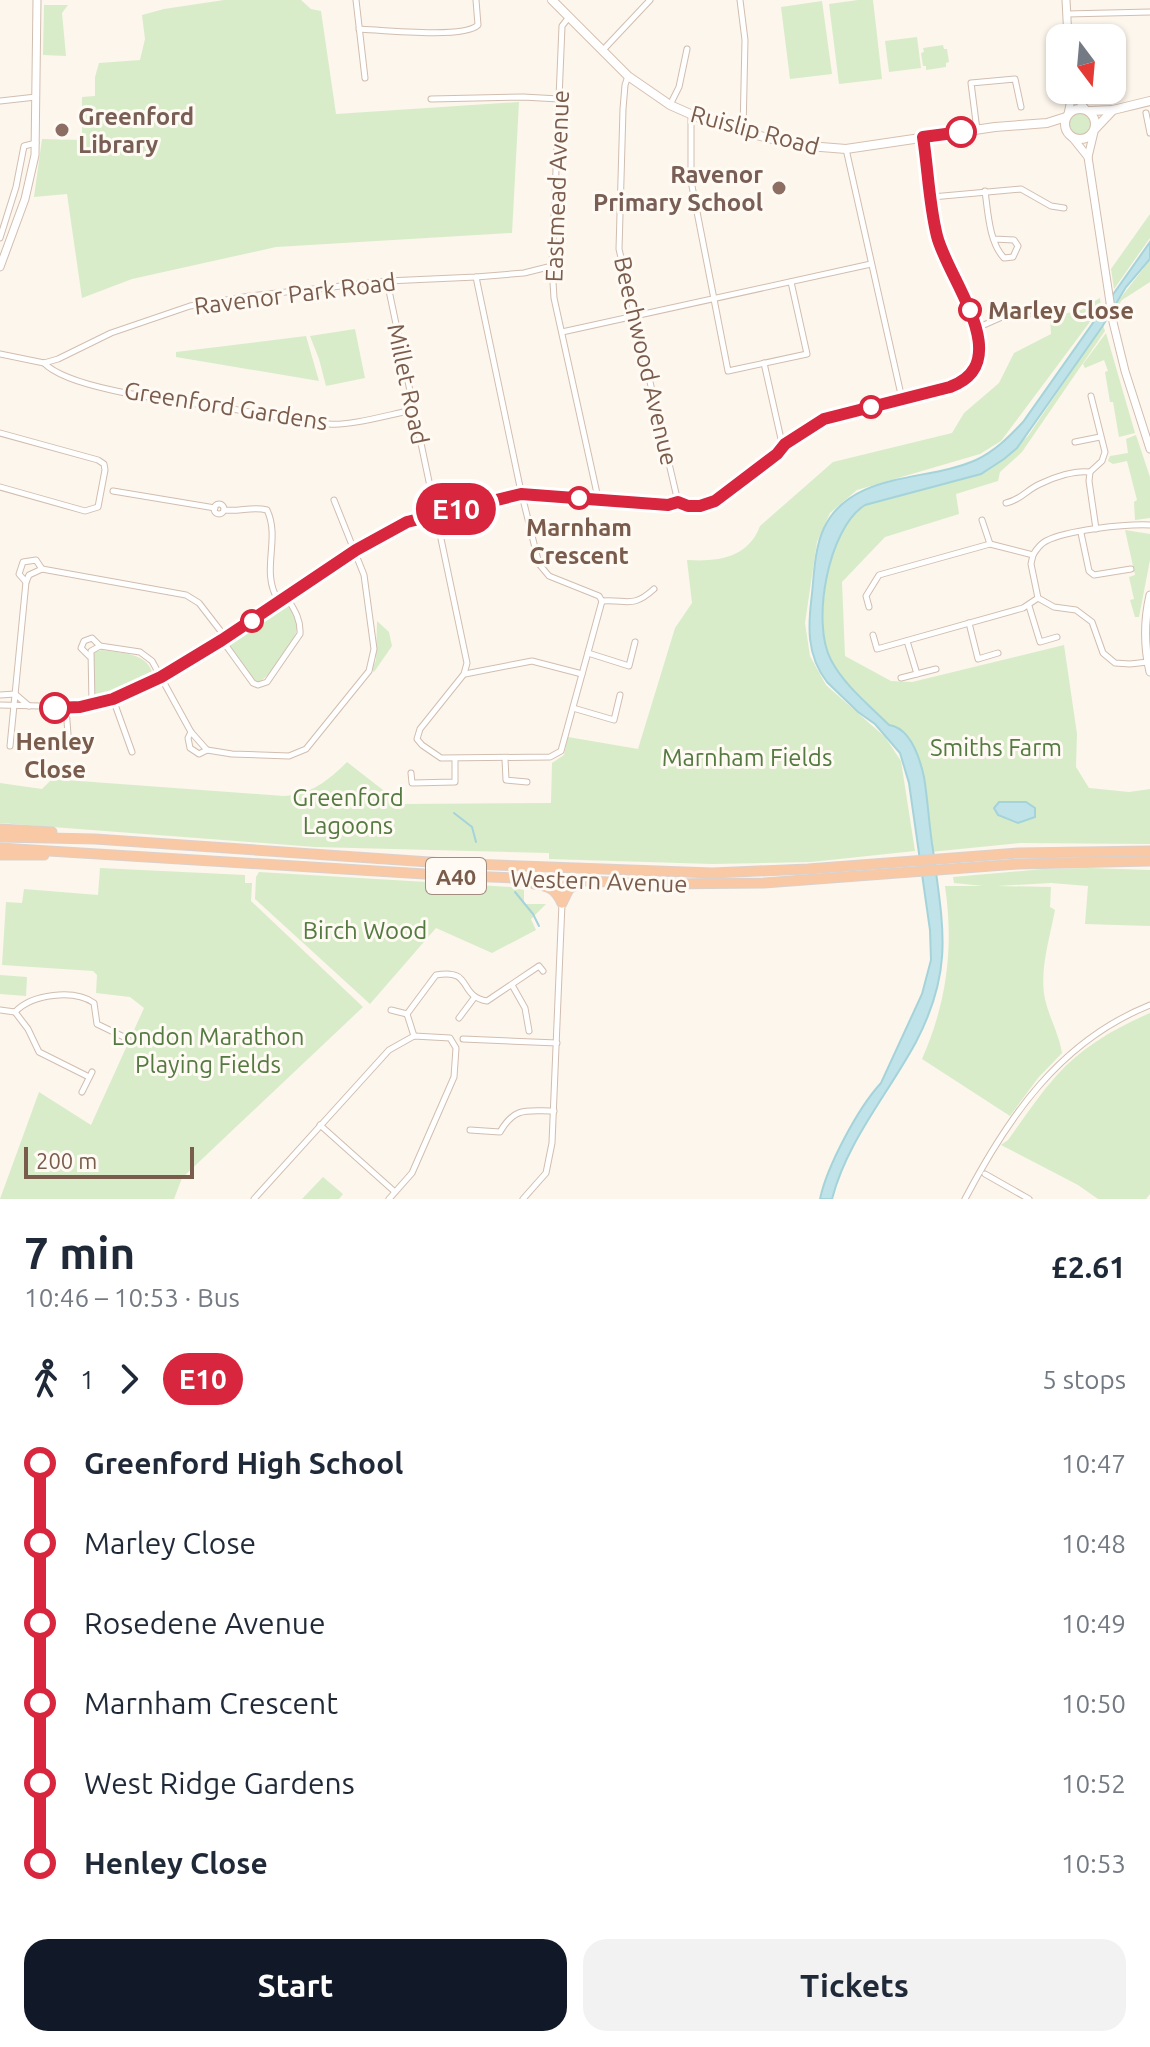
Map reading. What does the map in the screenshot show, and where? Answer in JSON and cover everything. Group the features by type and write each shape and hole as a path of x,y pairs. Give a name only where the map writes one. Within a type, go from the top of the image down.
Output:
{"highway":[{"name":"A40","path":"0,829 45,831 95,839"},
{"name":"Western Avenue","path":"0,837 95,839 444,863 712,873 796,870 1031,852 1150,851"},
{"name":"Western Avenue","path":"0,848 441,875 725,884 1069,861 1150,861"},
{"name":"A40","path":"0,855 91,852"},
{"path":"441,875 548,886 562,903"},
{"path":"562,903 569,889 584,881"}],"main road":[{"name":"Ruislip Road","path":"552,0 628,76 670,105 691,116 808,148 846,149 1047,123 1067,115"},
{"path":"1070,136 1065,126 1067,115 1076,109 1113,110 1150,101"},
{"path":"1088,110 1095,121 1094,131"},
{"path":"1047,123 1070,136 1084,139 1113,110"}],"street":[{"path":"0,267 25,199 36,143 32,98 37,0"},
{"path":"356,0 365,78"},
{"path":"359,29 427,33 472,30 478,25 476,0"},
{"path":"602,51 650,0"},
{"path":"740,0 745,40 743,132"},
{"path":"1066,0 1067,24"},
{"path":"1066,14 1150,12"},
{"name":"Eastmead Avenue","path":"569,17 562,26 552,266 554,298 598,498"},
{"path":"670,105 679,87 687,49"},
{"name":"Beechwood Avenue","path":"628,76 623,123 619,249 678,502"},
{"path":"977,130 971,83 1015,79 1021,107"},
{"path":"0,101 32,98"},
{"path":"431,99 559,99"},
{"path":"1067,115 1070,104"},
{"path":"1083,104 1088,110"},
{"path":"1146,113 1150,133"},
{"path":"691,116 691,181 728,371 807,354 791,282"},
{"path":"1094,131 1088,157 1113,322 1150,449"},
{"path":"1070,136 1088,157"},
{"path":"0,705 66,708 113,699 161,677 224,639 278,600 384,532 407,522 521,494 668,505 678,502 688,506 715,501 777,454 785,444 824,419 950,387 967,377 979,358 977,328 941,249 923,137"},
{"path":"0,238 16,187 24,146 36,143"},
{"path":"846,149 902,399"},
{"path":"932,197 1021,189 1051,206 1064,208"},
{"path":"985,191 994,239 1000,254 1009,259 1013,257 1018,246 1014,240 994,239"},
{"path":"562,332 871,264"},
{"name":"Ravenor Park Road","path":"44,363 111,333 190,306 387,281 524,273 552,266"},
{"path":"476,277 521,494 539,564 549,576 599,596 602,601 573,708 558,755 505,759 441,758 422,745 417,734 464,674 532,661 582,674"},
{"name":"Millet Road","path":"387,281 466,654 464,674"},
{"path":"977,328 1011,313 1028,315"},
{"path":"0,354 44,363"},
{"name":"Greenford Gardens","path":"44,363 49,369 72,378 153,399 332,425 414,410"},
{"path":"764,363 781,439 785,444"},
{"path":"1091,396 1105,448 1105,456 1090,472 1096,529"},
{"path":"0,433 98,460 104,464 105,470 98,507 93,511 0,487"},
{"path":"1075,442 1100,437"},
{"path":"1006,503 1023,498 1041,483 1080,470 1090,472"},
{"path":"113,491 215,508 218,513 224,510 241,512 255,507 267,510 271,520 270,583 278,600"},
{"path":"191,732 188,738 190,748 199,754 207,750 289,756 298,753 324,729 369,671 374,649 364,575 334,500"},
{"path":"982,520 990,544"},
{"path":"1148,662 1115,663 1103,653 1092,622 1076,610 1054,607 1038,598 1031,564 1033,555 1045,541 1096,529 1150,525"},
{"path":"1081,533 1089,571 1094,575 1131,569"},
{"path":"869,607 866,596 879,575 990,544 1033,555"},
{"path":"26,582 19,574 23,562 36,560 42,569"},
{"path":"10,746 29,575 42,569 186,595 199,603 253,683 258,685 267,682 300,634 297,613 286,596"},
{"path":"602,601 633,603 654,589"},
{"path":"1150,595 1150,672"},
{"path":"873,635 877,649 1029,606 1038,598"},
{"path":"1029,606 1040,642 1057,637"},
{"path":"969,623 978,659 998,653"},
{"path":"89,656 81,648 84,641 92,638 100,646 140,652 152,661 191,732 207,750"},
{"path":"907,641 917,674"},
{"path":"588,653 629,666 635,642"},
{"path":"92,704 89,656 100,646"},
{"path":"901,678 936,669"},
{"path":"0,695 15,694 30,707"},
{"path":"573,708 614,720 620,695"},
{"path":"113,699 132,752"},
{"path":"66,708 69,748"},
{"path":"505,759 506,780 527,782"},
{"path":"411,773 412,783 455,782 455,760"},
{"path":"523,1199 546,1173 552,1143 562,903"},
{"path":"407,1014 436,975 451,972 458,975 474,998 487,1001 539,966 543,971"},
{"path":"512,985 525,1008 529,1031"},
{"path":"15,1012 26,1003 47,997 87,998 94,1003 97,1024 128,1039"},
{"path":"459,1018 474,998"},
{"path":"965,1199 995,1142 1041,1083 1083,1042 1109,1024 1150,1005"},
{"path":"0,1010 15,1012 28,1029 39,1052 90,1074 82,1092"},
{"path":"391,1010 407,1014"},
{"path":"407,1014 414,1036"},
{"path":"254,1199 389,1050 414,1036 450,1038 456,1048 454,1077 412,1173 389,1199"},
{"path":"463,1039 557,1043"},
{"path":"470,1130 500,1132 515,1113 523,1110 554,1111"},
{"path":"320,1125 395,1192"},
{"path":"985,1174 1029,1199"}],"green space":[{"path":"224,0 301,0 311,9 321,11 336,114 519,102 512,233 276,247 132,279 82,298 67,194 34,197 42,139 82,140 82,97 95,96 99,63 140,60 145,39 142,15"},
{"path":"873,0 882,79 839,84 829,4"},
{"path":"822,1 832,74 790,79 781,7"},
{"path":"44,5 68,5 62,13 66,56 43,55"},
{"path":"917,37 921,68 889,72 885,41"},
{"path":"943,45 947,49 949,62 946,67 926,70 921,53 924,52 923,48"},
{"path":"1080,111 1089,115 1093,124 1089,133 1080,137 1071,133 1067,124 1071,115"},
{"path":"1150,214 1150,238 1114,289 1111,269"},
{"path":"1150,260 1150,282 1122,300 1122,314 1118,315 1115,305"},
{"name":"Marnham Fields","path":"1100,298 1101,307 1001,441 980,454 857,490 830,513 817,542 805,623 810,656 826,685 885,737 901,761 915,851 811,862 712,864 549,859 549,853 315,847 0,823 0,783 42,789 52,779 283,796 318,786 347,762 401,804 551,803 552,763 564,755 568,737 638,749 675,628 692,603 687,560 721,559 740,551 755,537 760,526 833,462 952,433 964,413 999,383 1014,353 1051,334 1050,317 1081,310"},
{"name":"Smiths Farm","path":"1103,325 1105,331 1022,452 1000,472 998,481 956,494 959,514 885,537 842,582 845,656 891,681 912,682 1064,645 1077,734 1076,767 1089,788 1129,792 1150,789 1150,844 1020,843 930,852 923,787 886,724 832,668 821,633 827,563 839,531 857,510 871,501 990,469 1028,436"},
{"path":"355,329 365,378 326,386 310,336"},
{"path":"1106,333 1135,433 1119,437 1104,360 1085,368 1083,364"},
{"path":"306,336 319,381 176,357 176,352"},
{"path":"1136,435 1150,477 1150,518 1135,520 1134,502 1137,500 1127,461 1113,464 1108,461 1110,456 1128,453 1126,439"},
{"path":"1125,530 1150,534 1150,560 1139,617 1135,617 1130,600 1134,599 1129,577 1135,575"},
{"path":"286,604 295,617 296,632 282,658 258,682 229,645 230,642"},
{"path":"377,621 389,632 392,646 374,672 372,670 376,660"},
{"path":"102,650 138,657 149,665 152,672 135,684 98,696 95,693 92,657"},
{"name":"London Marathon Playing Fields","path":"100,868 245,875 245,883 252,883 251,901 363,1007 182,1178 174,1199 0,1199 39,1092 91,1125 144,1008 130,997 96,993 97,975 93,971 2,965 6,902 22,903 24,889 98,895"},
{"path":"1090,868 1150,870 1150,926 1085,924 1088,886 1051,883 997,886 1051,887 1050,907 1055,910 1043,977 1047,1006 1062,1053 1038,1078 1010,1116 922,1059 943,996 946,974 949,931 945,886 983,886 954,883 953,877"},
{"name":"Birch Wood","path":"259,872 510,887 524,890 524,904 546,904 531,919 536,930 492,953 436,928 370,1004 255,899"},
{"path":"0,975 27,977 26,996 0,994"},
{"path":"1150,1013 1150,1194 1146,1199 1098,1199 1078,1185 1001,1145 1008,1140 1044,1090 1077,1055"},
{"path":"323,1177 343,1194 339,1199 302,1199"}],"water":[{"path":"1150,242 1150,259 1126,287 1102,327 1017,448 981,474 865,505 852,517 833,554 823,601 825,644 843,678 889,725 897,727 909,738 917,753 925,786 940,902 942,948 936,992 916,1042 858,1138 832,1199 820,1199 844,1138 881,1083 922,994 931,960 930,930 909,783 900,753 875,724 827,682 812,650 810,617 815,560 821,535 836,510 852,496 892,481 957,467 976,460 1001,443 1023,422"},
{"path":"999,802 1026,802 1035,808 1035,817 1018,823 998,815 994,808"}],"waterway":[{"path":"454,813 472,827 476,842"},
{"path":"515,892 539,926"}],"bus line":[{"name":"E10","path":"55,708 80,707 113,699 161,677 264,613 278,600 384,532 407,522 521,494 668,505 678,502 700,506 722,496 815,423 956,385 972,371 979,358 980,344 969,307 936,234 923,137 961,132"}],"place":[{"name":"Greenford Library","path":"62,130"},
{"name":"Ravenor Primary School","path":"779,188"},
{"name":"Marley Close","path":"970,310"},
{"name":"Marnham Crescent","path":"579,498"},
{"name":"Henley Close","path":"55,708"}],"park label":[{"name":"Greenford Lagoons","path":"348,811"}]}
